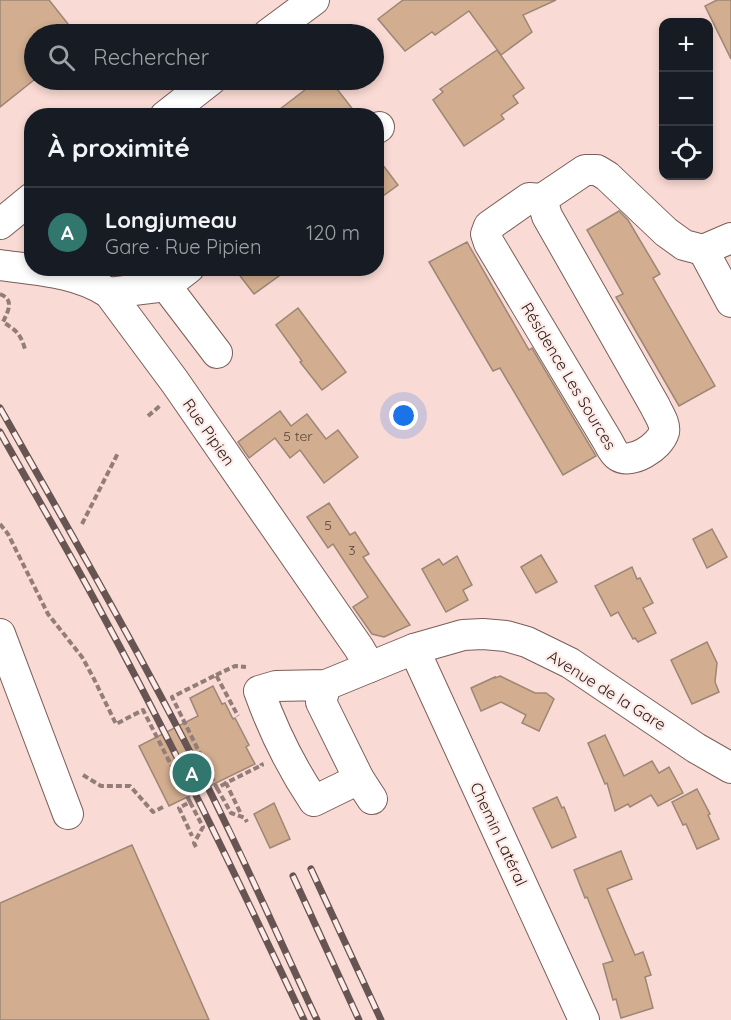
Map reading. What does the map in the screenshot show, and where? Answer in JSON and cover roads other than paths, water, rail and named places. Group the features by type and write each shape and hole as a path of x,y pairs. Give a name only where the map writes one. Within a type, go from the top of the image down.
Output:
{"street":[{"path":"277,18 314,0"},
{"path":"175,108 198,90"},
{"name":"Résidence Les Sources","path":"542,199 547,216 663,423 664,432 659,442 637,457 626,459 616,455 489,243 486,234 489,226 529,198 542,199 585,170 597,170 607,176 666,232 684,245 703,250"},
{"path":"0,198 24,194"},
{"path":"0,224 24,204"},
{"path":"0,248 24,231"},
{"path":"731,238 703,250 731,303"},
{"name":"Rue Pipien","path":"0,265 24,269"},
{"name":"Rue Pipien","path":"65,276 95,284 109,293 195,412 370,667"},
{"path":"109,293 177,277 217,353"},
{"path":"0,634 68,814"},
{"name":"Avenue de la Gare","path":"326,685 427,645 463,635 506,636 527,642 570,663 696,748 731,768"},
{"name":"Chemin Latéral","path":"427,645 584,1020"},
{"path":"326,685 321,702 366,789 314,801 297,775 269,718 259,691 276,686 326,685"}],"railway":[{"path":"0,408 120,621 189,750 239,850 317,1020"},
{"path":"0,432 154,711 304,1020"},
{"path":"311,869 381,1020"},
{"path":"293,876 359,1020"}],"place":[{"name":"Longjumeau","path":"192,773"}]}
